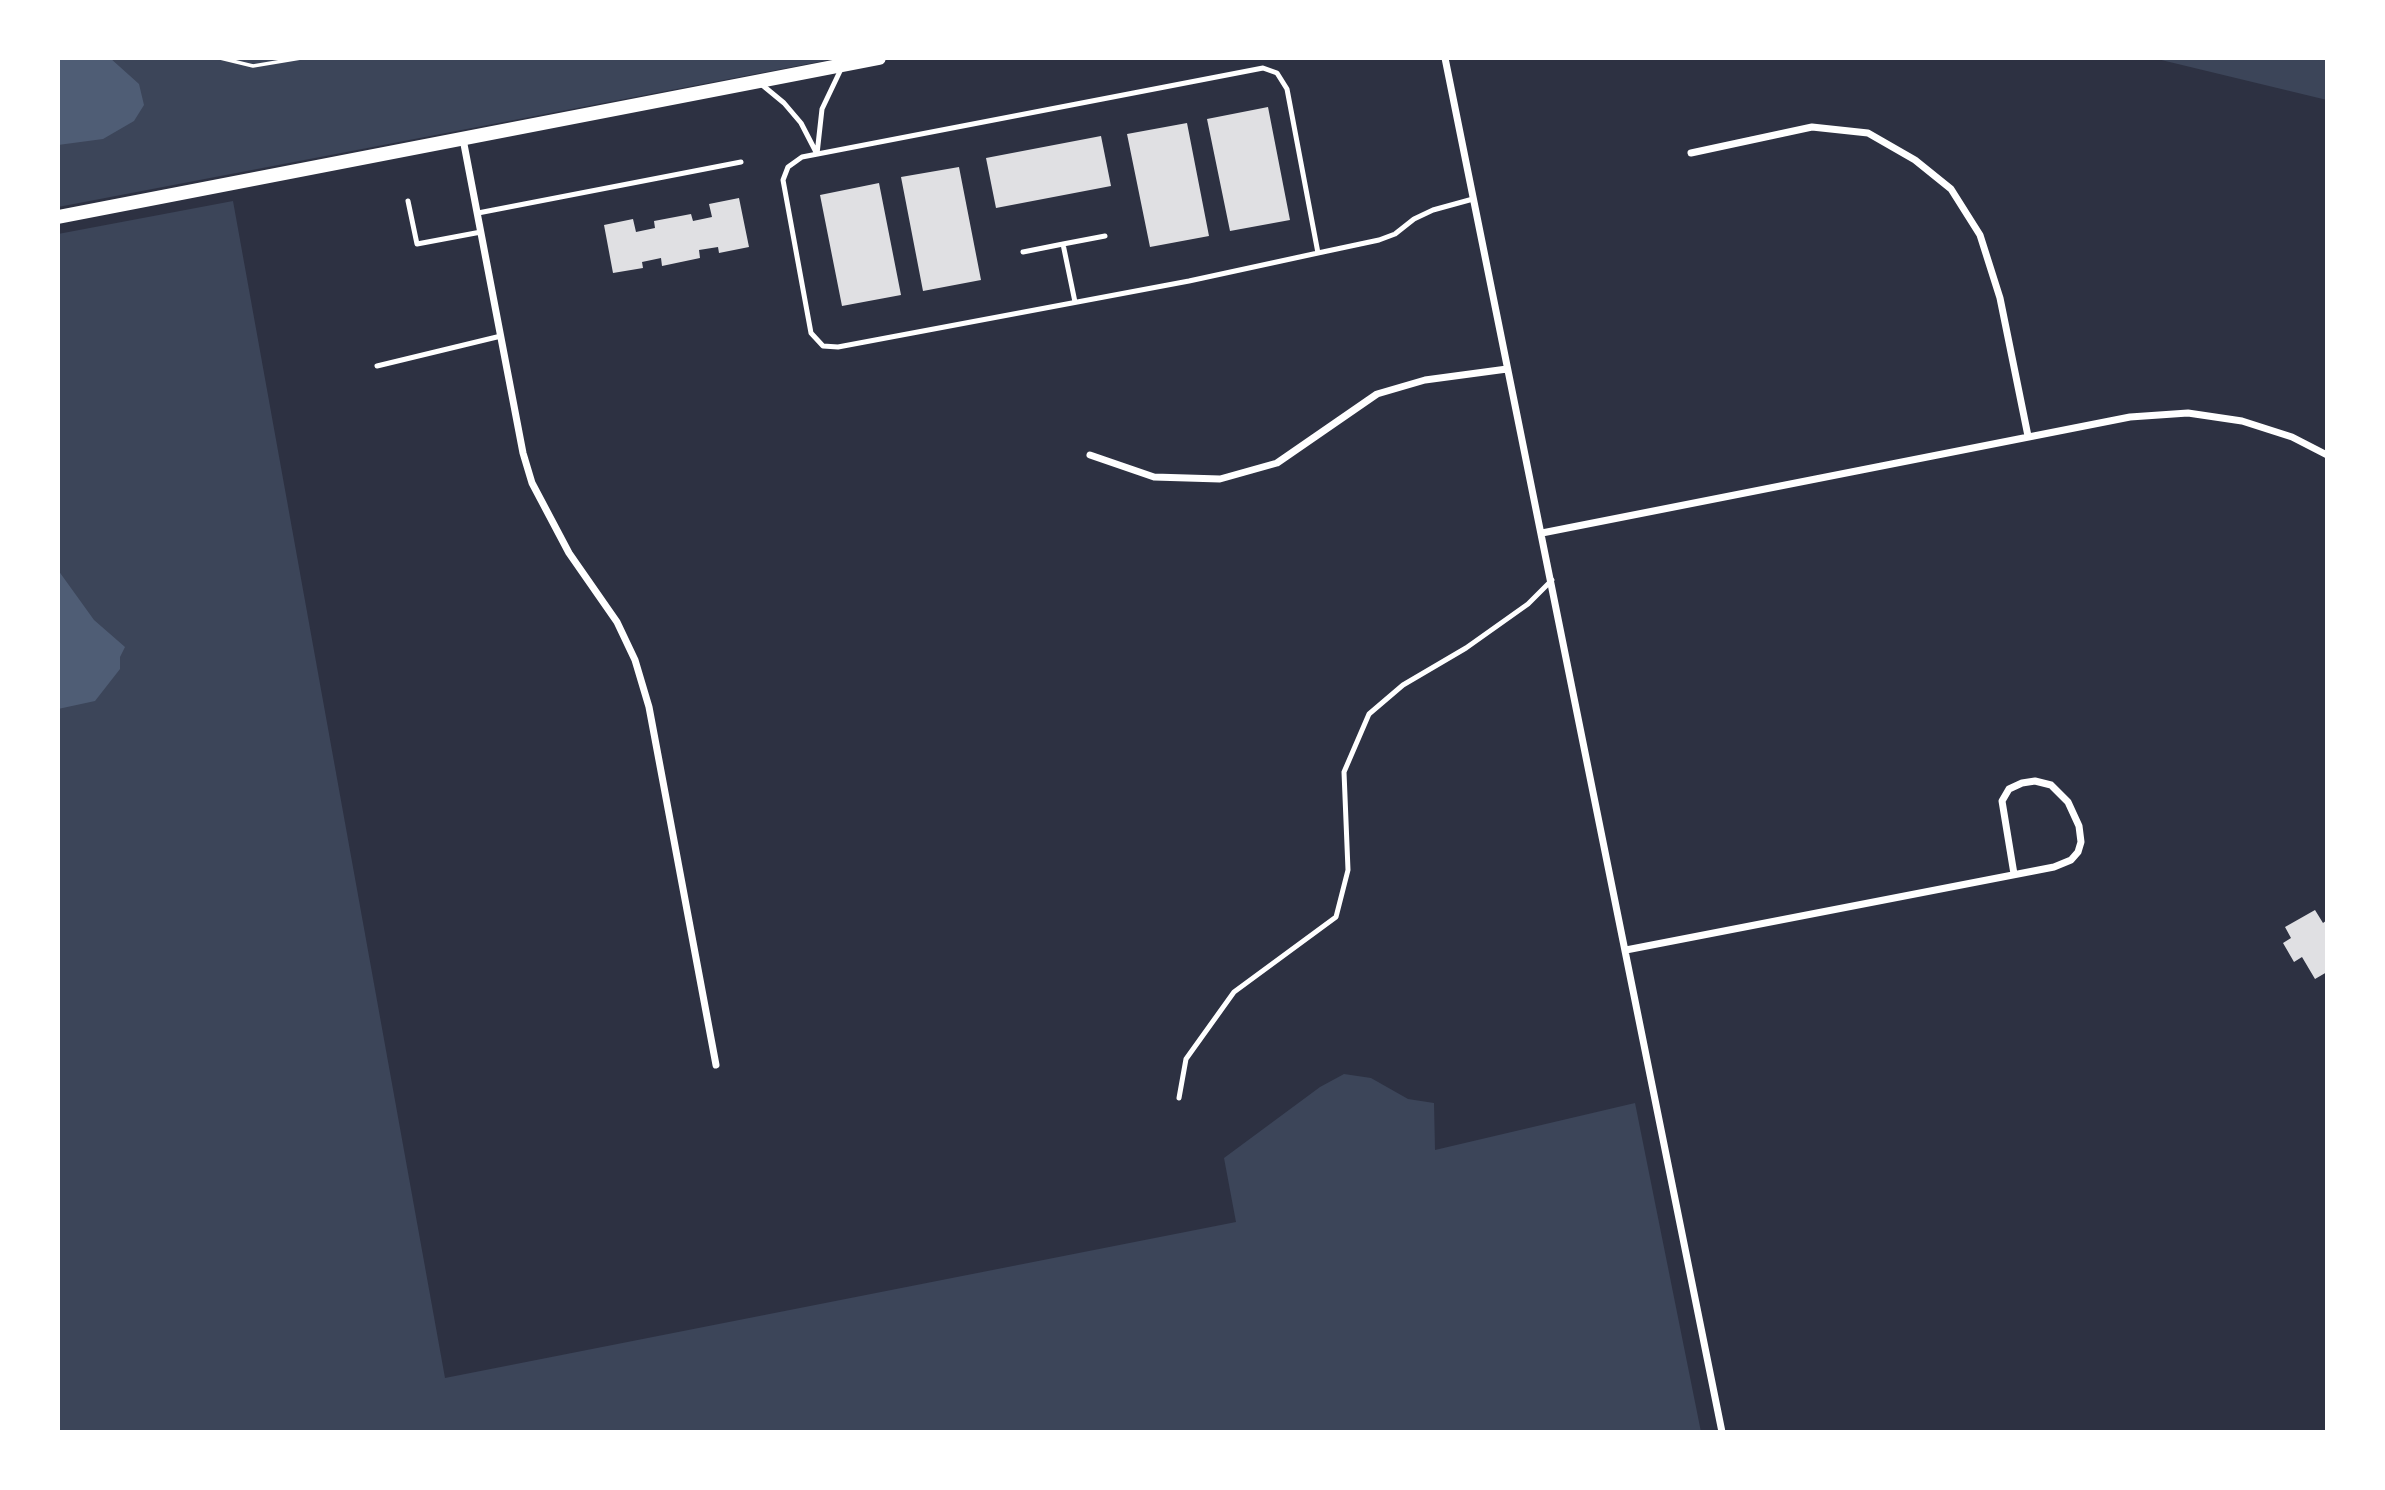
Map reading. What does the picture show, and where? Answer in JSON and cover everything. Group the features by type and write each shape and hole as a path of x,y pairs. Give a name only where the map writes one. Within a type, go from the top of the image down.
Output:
{"main road":[{"path":"58,217 879,58"}],"street":[{"path":"1446,58 1722,1432"},
{"path":"1691,153 1812,127 1868,133 1915,160 1951,189 1980,235 1996,285 2028,436"},
{"path":"463,139 523,453 532,483 569,553 617,622 643,686 716,1065"},
{"path":"1090,455 1154,477 1220,479 1277,463 1377,394 1425,380 1507,369"},
{"path":"1542,533 2130,417 2188,413 2242,421 2292,437 2327,455"},
{"path":"1626,950 2054,867 2071,860 2078,852 2081,842 2079,826 2067,802 2051,785 2035,781 2022,783 2009,789 2002,801 2014,874"}],"lane":[{"path":"817,154 822,109 842,65"},
{"path":"1318,253 1287,89 1277,73 1263,68 817,154 788,167 783,180 811,333 824,346 838,347 1075,302 1318,253 1379,240 1395,234 1414,219 1433,210 1473,199"},
{"path":"758,82 784,103 801,123 817,154"},
{"path":"478,214 741,162"},
{"path":"408,201 417,244 481,232"},
{"path":"1023,252 1105,236"},
{"path":"1063,244 1075,302"},
{"path":"377,366 500,336"},
{"path":"1179,1098 1186,1059 1234,992 1336,917 1348,870 1344,772 1369,714 1403,685 1466,649 1528,604 1552,580"}],"path":[{"path":"159,58 188,58"},
{"path":"220,58 253,66 301,58"}],"shaded area":[{"path":"58,58 839,58 58,207"},
{"path":"58,58 110,58 139,84 144,105 134,121 103,139 58,145"},
{"path":"2153,58 2327,58 2327,100"},
{"path":"233,201 445,1378 1236,1222 1224,1158 1320,1087 1344,1074 1371,1078 1408,1099 1434,1103 1435,1150 1635,1103 1701,1432 58,1432 58,234"},
{"path":"58,570 94,620 125,647 120,657 120,669 95,701 58,709"}],"building":[{"path":"1268,107 1290,220 1230,231 1207,119"},
{"path":"1187,123 1209,236 1150,247 1127,134"},
{"path":"1101,136 1111,186 996,208 986,158"},
{"path":"959,167 981,280 923,291 901,177"},
{"path":"879,183 901,295 842,306 820,195"},
{"path":"739,198 749,247 719,253 718,247 699,250 700,258 662,266 661,258 642,262 643,268 613,273 604,225 633,219 636,232 655,228 654,221 691,214 693,221 712,217 709,204"},
{"path":"2315,910 2323,923 2327,920 2327,972 2315,979 2302,957 2294,962 2283,943 2291,938 2285,927"}]}
